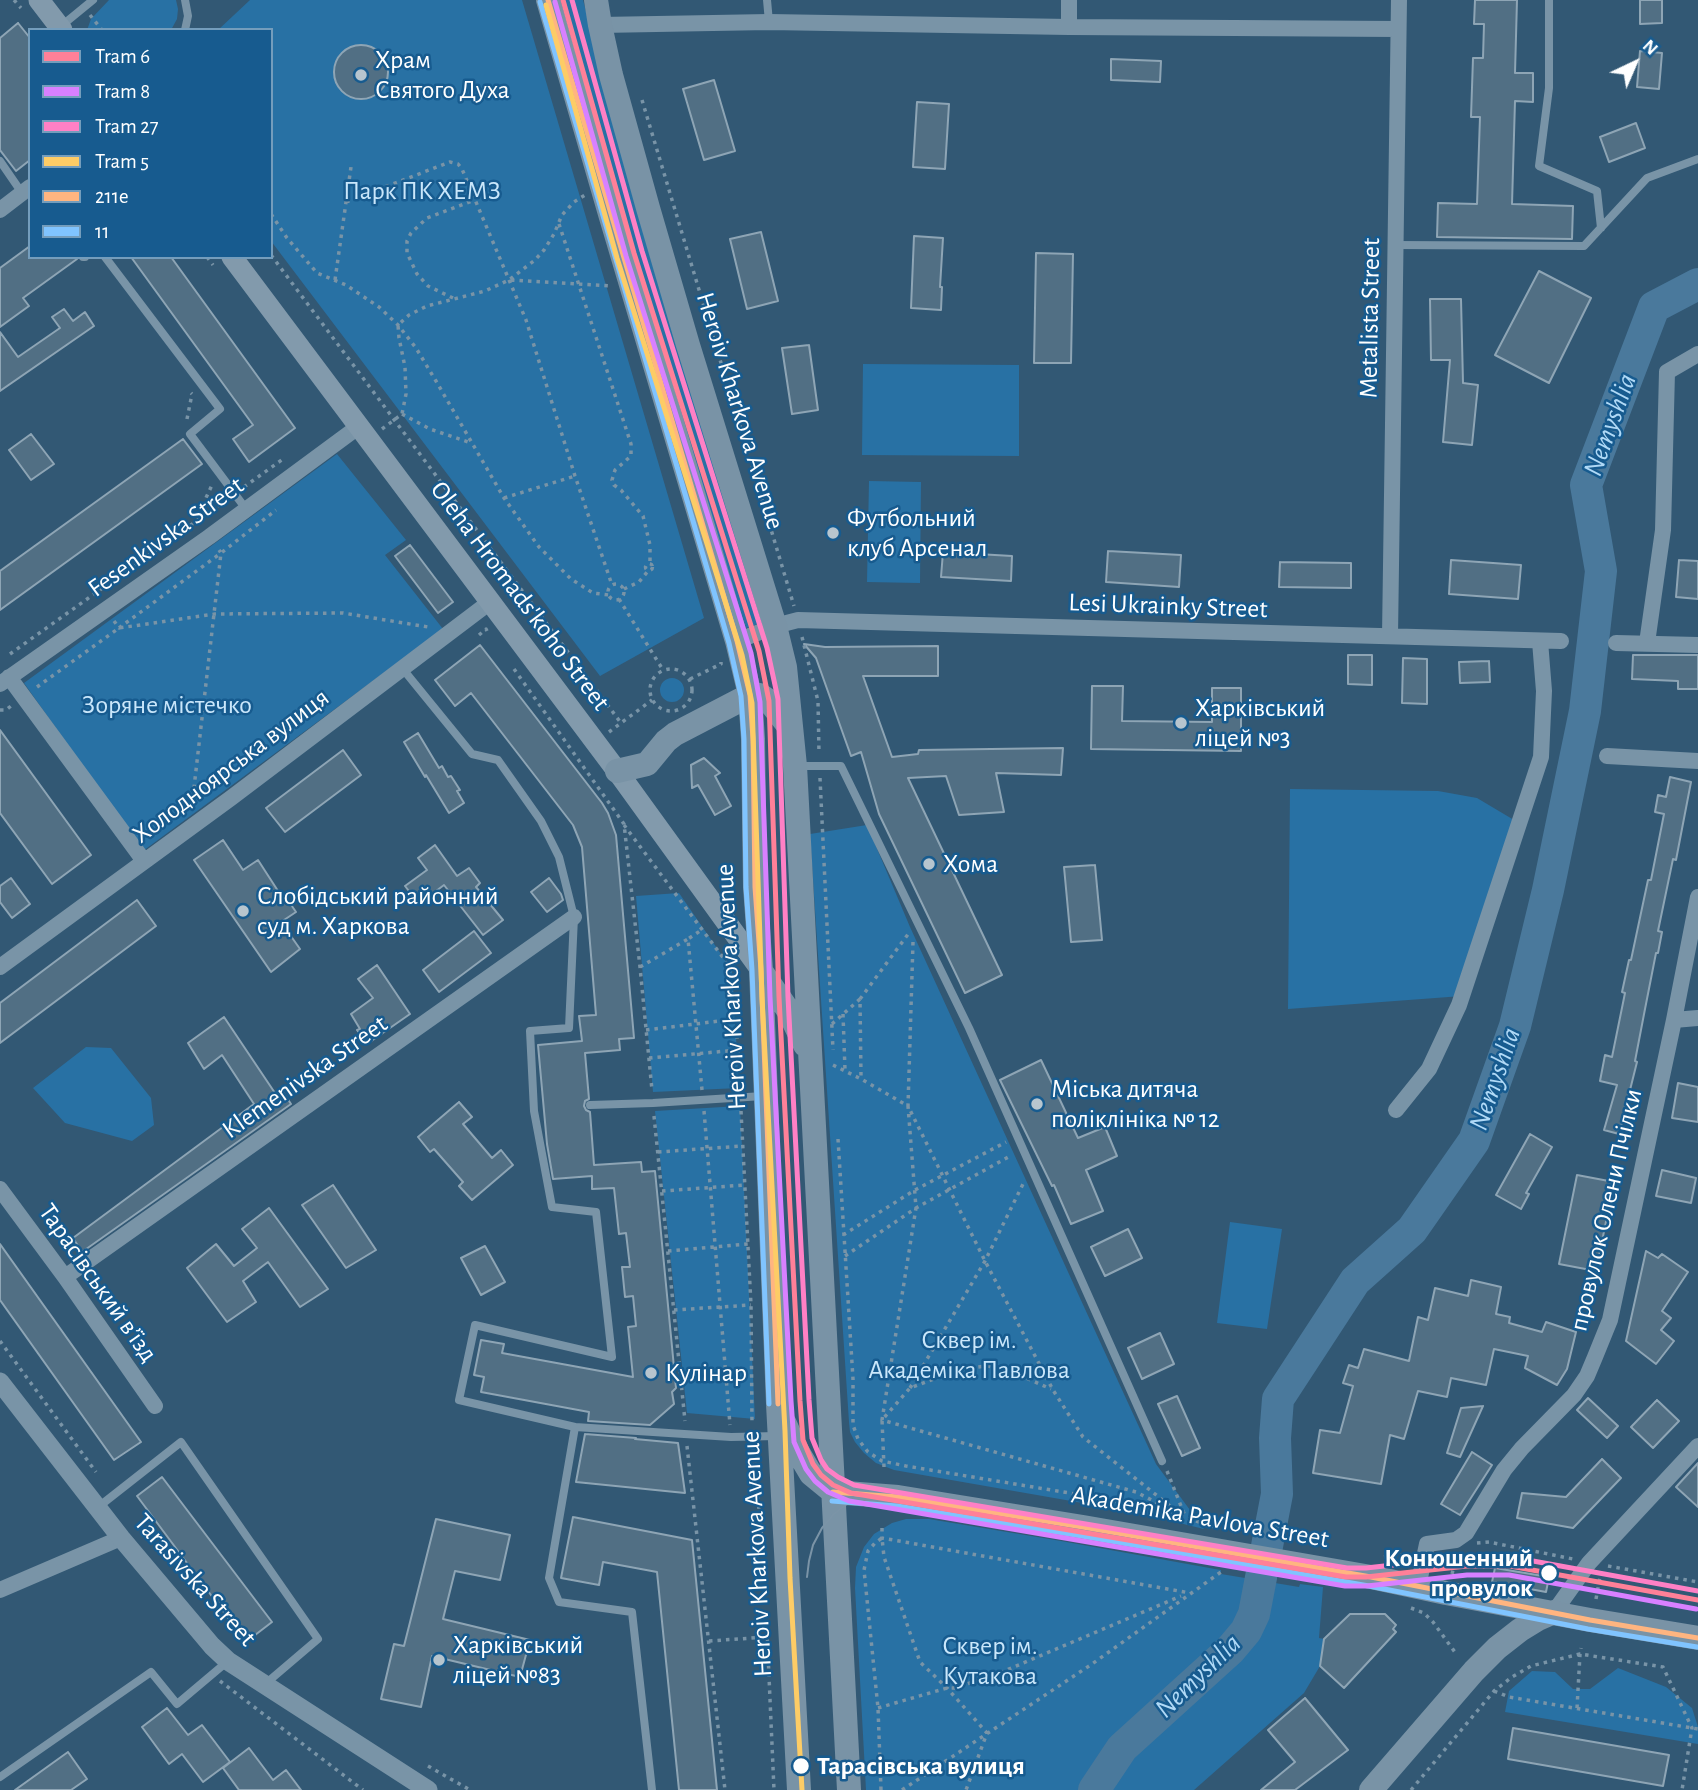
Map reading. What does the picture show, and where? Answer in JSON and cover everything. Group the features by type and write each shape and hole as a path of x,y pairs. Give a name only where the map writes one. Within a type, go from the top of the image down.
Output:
{"main road":[{"path":"39,0 60,28"},
{"name":"Heroiv Kharkova Avenue","path":"548,0 737,641 750,695 755,887 761,970 778,1404 799,1790"},
{"name":"Heroiv Kharkova Avenue","path":"596,0 611,75 681,321 787,623 785,667 821,1052 833,1492"},
{"name":"Oleha Hromadsʹkoho Street","path":"234,259 368,430 490,602 761,970"},
{"path":"617,771 646,764 675,734 750,695 760,695 769,701 791,729"},
{"path":"761,970 821,1052"},
{"path":"778,1404 803,1462 811,1474 833,1492 849,1790"},
{"name":"Akademika Pavlova Street","path":"833,1492 898,1496 1223,1562 1303,1565 1371,1577 1412,1597 1554,1612 1698,1638"},
{"path":"1371,1790 1497,1648 1520,1630 1554,1612"}],"street":[{"path":"1069,0 1069,27"},
{"name":"Metalista Street","path":"1390,636 1399,0"},
{"path":"600,25 769,22 1398,29"},
{"path":"0,210 26,190"},
{"path":"1647,643 1663,530 1667,372 1698,354"},
{"name":"Fesenkivska Street","path":"5,681 246,509 368,430"},
{"name":"Холодноярська вулиця","path":"0,967 490,602"},
{"path":"737,641 787,623"},
{"name":"Lesi Ukrainky Street","path":"787,623 1561,641"},
{"path":"1396,1110 1429,1069 1459,1005 1541,757 1544,691 1540,641"},
{"path":"1616,643 1698,645"},
{"path":"5,681 23,697 144,861"},
{"path":"1607,756 1698,761"},
{"name":"провулок Олени Пчілки","path":"1412,1597 1427,1544 1456,1540 1466,1533 1504,1470 1521,1448 1574,1395 1587,1376 1595,1357 1610,1320 1698,897"},
{"name":"Klemenivska Street","path":"65,1277 574,917"},
{"path":"1674,1020 1698,1018"},
{"name":"Тарасівський в’їзд","path":"0,1189 155,1406"},
{"name":"Tarasivska Street","path":"0,1382 105,1502 121,1538 212,1646 228,1661 428,1790"},
{"path":"1554,1612 1589,1563 1698,1446"},
{"path":"0,1590 121,1538"}],"lane":[{"path":"62,28 93,0"},
{"path":"185,0 188,16 185,28"},
{"path":"767,0 769,22"},
{"path":"1549,0 1549,88 1539,166 1597,191 1601,228"},
{"path":"1395,245 1584,246 1647,178 1698,159"},
{"path":"0,161 26,190"},
{"path":"107,259 220,409 190,434 246,509"},
{"path":"402,668 471,754 498,760 541,821 559,857 574,917 569,1028 530,1031 552,1207 596,1212 612,1357 475,1325 459,1400 575,1427 731,1437 780,1435"},
{"path":"795,766 841,766 969,1028 1162,1461"},
{"path":"590,1105 766,1096"},
{"path":"575,1427 549,1578 559,1602 632,1612 652,1790"},
{"path":"105,1502 181,1443 318,1639 264,1685"},
{"path":"0,1777 151,1672 177,1704 228,1661"}],"path":[{"path":"639,91 787,623 818,701 832,1024 821,1052"},
{"path":"346,202 455,162 462,169 526,320 612,585"},
{"path":"335,280 351,167"},
{"path":"398,324 427,306 485,291 509,280 535,260 544,250 562,215 574,202 589,192"},
{"path":"455,299 428,286 417,274 407,253 407,241 411,233 427,218 475,200"},
{"path":"273,217 317,273 346,285 398,324 416,348 504,498 539,547 584,588 619,599"},
{"path":"559,224 631,444 631,456 615,470 612,480 643,516 650,545 650,564 646,566 648,571 639,582 624,589"},
{"path":"273,258 621,723"},
{"path":"509,280 616,286"},
{"path":"368,430 402,414 406,382 398,324"},
{"path":"184,384 192,394 187,420"},
{"path":"402,414 430,429 471,443"},
{"path":"0,661 289,455"},
{"path":"202,798 192,805 221,553 209,537 204,502 216,476"},
{"path":"504,498 575,476"},
{"path":"23,697 282,506"},
{"path":"609,595 608,590 612,585 619,584 624,589"},
{"path":"619,599 623,596 624,589"},
{"path":"619,599 663,670"},
{"path":"119,628 215,614 343,613 434,627 425,635"},
{"path":"478,635 486,629 494,640"},
{"path":"509,661 624,824 733,971 751,1305 752,1437 763,1542"},
{"path":"675,669 686,674 692,685 688,704 676,711 662,710 653,700 650,687 657,674 663,670 675,669"},
{"path":"606,734 653,700"},
{"path":"624,824 725,1790"},
{"path":"832,1024 860,999 913,926 908,1106 916,1208 882,1420 883,1464"},
{"path":"640,967 703,929"},
{"path":"688,939 731,1437"},
{"path":"860,999 861,1079"},
{"path":"843,1014 845,1070"},
{"path":"646,1030 736,1019"},
{"path":"649,1058 738,1050"},
{"path":"833,1065 908,1106 1053,1390 1083,1437 1186,1518"},
{"path":"837,1131 853,1379 853,1425 862,1445 883,1464 1148,1506 1219,1528"},
{"path":"844,1235 915,1190 1017,1136"},
{"path":"658,1152 743,1146"},
{"path":"845,1256 916,1208 1023,1149"},
{"path":"882,1420 910,1388 985,1261 1031,1167"},
{"path":"662,1191 745,1185"},
{"path":"668,1251 748,1244"},
{"path":"674,1310 751,1305"},
{"path":"0,1341 105,1502"},
{"path":"910,1388 960,1369 987,1366 1008,1370 1053,1390"},
{"path":"882,1420 1136,1492 1186,1518"},
{"path":"1162,1461 1186,1518"},
{"path":"882,1528 884,1557 920,1662 987,1733"},
{"path":"881,1790 878,1708 864,1570 868,1551 882,1538 1190,1592"},
{"path":"1449,1582 1459,1546"},
{"path":"902,1790 1092,1664 1190,1592 1223,1562"},
{"path":"1602,1566 1698,1582"},
{"path":"1596,1599 1601,1573"},
{"path":"878,1708 955,1688 1002,1672 1190,1592"},
{"path":"1412,1597 1457,1655"},
{"path":"767,1626 774,1790"},
{"path":"709,1641 768,1637"},
{"path":"1577,1708 1581,1648"},
{"path":"1411,1790 1494,1691 1531,1666 1580,1654 1663,1667 1692,1728 1682,1790"},
{"path":"1494,1691 1509,1696 1698,1729"},
{"path":"966,1790 987,1733"},
{"path":"424,1764 470,1790"}],"green space":[{"path":"109,0 176,0 178,9 172,28 88,28 91,19"},
{"name":"Парк ПК ХЕМЗ","path":"250,0 522,0 704,618 600,676 273,244 273,28 220,28"},
{"path":"556,0 583,0 624,156 764,622 746,628 667,376"},
{"path":"863,364 1019,365 1019,456 862,455"},
{"name":"Зоряне містечко","path":"337,454 406,540 385,555 443,629 143,851 24,683"},
{"path":"869,481 921,482 920,583 867,582"},
{"path":"672,678 683,685 684,690 677,701 672,702 661,695 660,690 667,679"},
{"path":"1290,789 1438,791 1477,798 1519,823 1462,996 1288,1009"},
{"name":"Сквер ім. Академіка Павлова","path":"867,825 910,927 1156,1464 1204,1529 1134,1512 894,1470 876,1463 864,1453 850,1432 810,834"},
{"path":"679,893 732,970 739,1088 653,1092 636,896"},
{"path":"86,1047 111,1048 151,1098 154,1125 132,1141 65,1123 33,1088"},
{"path":"740,1106 755,1419 687,1413 655,1111"},
{"path":"1230,1222 1282,1229 1267,1329 1217,1323"},
{"name":"Сквер ім. Кутакова","path":"906,1519 929,1519 1061,1541 1299,1587 1300,1584 1323,1587 1319,1638 1324,1639 1320,1666 1304,1693 1194,1790 866,1790 856,1567 864,1547 874,1534 892,1523"},
{"path":"1618,1668 1666,1687 1692,1708 1698,1727 1698,1744 1505,1712 1509,1691 1532,1671 1555,1672 1573,1689 1590,1689"}],"building":[{"path":"1475,0 1517,0 1515,73 1533,73 1533,102 1515,101 1512,204 1573,206 1572,239 1437,237 1438,203 1477,204 1480,117 1471,117 1473,58 1483,58 1484,24 1474,24"},
{"path":"1640,0 1662,0 1662,23 1640,24"},
{"path":"18,23 28,36 28,162 16,171 0,150 0,38"},
{"name":"Храм Святого Духа","path":"361,45 380,53 388,72 380,91 361,99 342,91 334,72 342,53"},
{"path":"1640,51 1662,53 1659,89 1637,87"},
{"path":"1111,59 1161,61 1160,82 1111,80"},
{"path":"714,80 735,151 704,160 683,89"},
{"path":"917,102 949,104 945,169 913,167"},
{"path":"1636,123 1645,148 1609,162 1600,137"},
{"path":"761,232 778,301 747,309 730,239"},
{"path":"914,236 943,238 941,310 911,308"},
{"path":"28,247 28,259 77,259 23,298 29,306 0,327 0,268"},
{"path":"1036,253 1073,254 1071,363 1034,363"},
{"path":"132,259 172,259 295,428 249,462 233,439 253,425"},
{"path":"1539,271 1591,298 1549,383 1495,355"},
{"path":"1430,299 1461,299 1463,383 1478,385 1472,445 1443,442 1450,360 1431,360"},
{"path":"64,309 73,321 85,312 94,326 0,391 0,332 18,357 60,328 52,317"},
{"path":"809,345 818,410 792,414 782,348"},
{"path":"31,434 54,464 31,480 9,450"},
{"path":"183,439 202,464 0,610 0,571"},
{"path":"410,545 453,602 438,613 395,556"},
{"path":"1108,551 1181,555 1179,587 1106,582"},
{"path":"943,552 1012,556 1011,581 941,577"},
{"path":"1451,560 1521,565 1518,599 1449,594"},
{"path":"1679,560 1698,561 1698,599 1676,597"},
{"path":"1280,562 1351,563 1351,588 1279,587"},
{"path":"804,644 825,647 938,646 938,676 863,676 892,757 918,754 919,750 1063,748 1061,775 996,773 1004,812 959,815 946,776 908,778 1002,975 965,993 879,814 861,752 851,756 816,658"},
{"path":"480,645 602,803 616,835 634,1038 619,1039 620,1050 585,1053 589,1099 584,1106 590,1112 594,1165 641,1162 642,1172 655,1171 676,1388 672,1392 674,1404 650,1425 588,1421 589,1412 481,1392 484,1377 474,1375 481,1340 504,1344 502,1353 633,1377 628,1327 636,1326 633,1296 625,1297 622,1267 630,1267 626,1233 619,1234 614,1188 592,1189 592,1176 553,1179 547,1144 538,1045 582,1041 579,1016 596,1015 582,847 573,825 471,693 455,706 435,680"},
{"path":"1348,655 1372,655 1372,685 1348,684"},
{"path":"1633,655 1698,655 1698,689 1678,689 1678,681 1632,679"},
{"path":"1403,658 1427,659 1427,704 1402,703"},
{"path":"1489,661 1490,682 1460,683 1459,662"},
{"path":"1092,686 1123,686 1122,721 1212,722 1212,688 1241,688 1241,751 1091,749"},
{"path":"0,730 91,855 52,884 0,813"},
{"path":"418,733 439,768 442,766 460,790 457,791 464,803 449,813 404,742"},
{"path":"343,750 361,775 285,832 266,808"},
{"path":"704,758 720,773 715,776 731,806 715,815 698,785 692,788 691,765"},
{"path":"1670,777 1691,782 1676,860 1673,859 1658,931 1662,932 1635,1061 1637,1062 1619,1134 1604,1130 1617,1085 1600,1081 1605,1055 1612,1057 1629,960 1648,880 1651,880 1664,814 1655,812 1658,795 1666,797"},
{"path":"223,840 243,870 258,860 280,894 283,893 296,912 281,922 300,949 271,972 194,860"},
{"path":"435,845 457,876 469,868 480,883 476,887 503,920 483,935 444,885 419,904 405,886 427,870 418,858"},
{"path":"1095,865 1102,940 1071,942 1064,867"},
{"path":"11,878 30,904 12,918 0,902 0,886"},
{"path":"549,878 563,900 547,912 531,892"},
{"path":"137,900 156,926 0,1043 0,1003"},
{"path":"474,931 491,953 439,992 423,970"},
{"path":"377,965 410,1014 367,1044 357,1030 360,1029 351,1014 373,998 358,979"},
{"path":"224,1017 277,1096 283,1092 291,1104 82,1252 73,1238 254,1104 222,1055 204,1069 188,1043"},
{"name":"Міська дитяча поліклініка № 12","path":"1041,1060 1078,1138 1105,1127 1117,1156 1086,1170 1103,1211 1071,1224 1000,1080"},
{"path":"1678,1083 1698,1087 1698,1122 1672,1118"},
{"path":"459,1102 472,1117 463,1124 492,1158 501,1150 513,1165 472,1200 459,1186 463,1182 434,1149 430,1152 418,1137"},
{"path":"1530,1134 1552,1147 1526,1193 1529,1194 1521,1209 1496,1195"},
{"path":"1662,1170 1696,1178 1691,1203 1656,1196"},
{"path":"1577,1175 1614,1182 1596,1271 1559,1264"},
{"path":"333,1185 376,1250 346,1268 302,1205"},
{"path":"269,1208 328,1289 300,1307 268,1262 243,1281 256,1302 227,1322 187,1268 216,1244 234,1266 257,1248 242,1229"},
{"path":"1128,1229 1142,1258 1105,1276 1091,1247"},
{"path":"0,1244 141,1442 114,1460 0,1300"},
{"path":"485,1246 505,1282 481,1295 461,1258"},
{"path":"1646,1251 1658,1258 1662,1254 1688,1272 1662,1311 1671,1318 1661,1330 1674,1341 1656,1364 1626,1341"},
{"path":"1471,1280 1501,1287 1496,1314 1510,1317 1509,1323 1542,1332 1546,1322 1576,1332 1567,1369 1557,1385 1525,1368 1528,1356 1494,1349 1486,1385 1451,1378 1447,1397 1418,1391 1404,1439 1390,1435 1381,1484 1313,1473 1320,1430 1340,1433 1353,1386 1343,1383 1349,1365 1358,1368 1364,1349 1409,1361 1418,1317 1428,1320 1435,1288 1468,1296"},
{"path":"1160,1333 1174,1364 1142,1379 1128,1348"},
{"path":"1177,1396 1200,1448 1182,1456 1158,1404"},
{"path":"1588,1398 1618,1426 1607,1438 1577,1410"},
{"path":"1657,1400 1679,1421 1653,1448 1631,1427"},
{"path":"1483,1406 1460,1457 1447,1453 1461,1408"},
{"path":"585,1434 678,1443 685,1493 576,1482"},
{"path":"1472,1452 1492,1465 1460,1515 1441,1504"},
{"path":"1602,1459 1621,1478 1573,1528 1517,1518 1522,1493 1566,1497"},
{"path":"1698,1463 1698,1507 1676,1487"},
{"path":"162,1477 272,1622 246,1642 137,1496"},
{"path":"573,1517 692,1540 717,1790 679,1790 657,1572 603,1562 599,1585 561,1578"},
{"path":"436,1519 510,1535 500,1580 455,1571 443,1619 530,1640 520,1677 432,1656 421,1707 381,1699 394,1644 404,1646"},
{"path":"1495,1568 1549,1577 1546,1592 1492,1582"},
{"path":"1350,1614 1385,1614 1396,1625 1393,1629 1396,1632 1344,1688 1320,1666 1324,1639"},
{"path":"1305,1698 1348,1750 1295,1790 1261,1790 1295,1762 1268,1730"},
{"path":"167,1708 188,1735 202,1725 230,1762 203,1782 182,1754 169,1764 142,1727"},
{"path":"1513,1728 1669,1755 1663,1786 1508,1759"},
{"path":"249,1748 273,1780 286,1770 301,1790 239,1790 223,1768"},
{"path":"68,1752 87,1779 71,1790 15,1790"}],"waterway":[{"name":"Nemyshlia","path":"1094,1790 1122,1748 1230,1650 1246,1631 1254,1614 1277,1494 1275,1438 1278,1399 1355,1281 1412,1230 1474,1141 1515,1026 1548,890 1585,711 1601,571 1586,485 1654,307 1698,284"}],"tram line":[{"name":"6","path":"563,0 634,253 759,651 769,701 779,997 800,1401 803,1440 813,1464 833,1485 851,1493 1346,1577 1467,1566 1510,1566 1698,1600"},
{"name":"27","path":"572,0 642,251 767,648 778,699 788,997 809,1400 812,1438 827,1469 854,1485 1347,1568 1466,1557 1511,1557 1698,1591"},
{"name":"8","path":"555,2 626,256 751,653 760,702 770,997 791,1401 794,1442 806,1469 828,1492 849,1501 1345,1586 1467,1575 1509,1575 1696,1609"},
{"name":"5","path":"546,5 617,258 742,655 752,703 762,998 802,1790"},
{"path":"807,1577 813,1545 834,1514 848,1503 862,1497 884,1492 901,1493"}],"transit line":[{"name":"211е","path":"548,0 737,641 750,695 755,887 761,970 778,1404"},
{"name":"11","path":"540,2 729,643 741,696 746,887 752,970 769,1404"},
{"name":"211е","path":"833,1492 898,1497 1083,1527 1698,1638"},
{"name":"11","path":"832,1501 897,1506 1082,1536 1697,1647"}],"place":[{"name":"Храм Святого Духа","path":"361,75"},
{"name":"Футбольний клуб Арсенал","path":"833,533"},
{"name":"Харківський ліцей №3","path":"1181,723"},
{"name":"Хома","path":"929,864"},
{"name":"Слобідський районний суд м. Харкова","path":"243,911"},
{"name":"Міська дитяча поліклініка № 12","path":"1037,1104"},
{"name":"Кулінар","path":"651,1373"},
{"name":"Конюшенний провулок","path":"1549,1573"},
{"name":"Харківський ліцей №83","path":"439,1660"},
{"name":"Тарасівська вулиця","path":"801,1766"}]}
